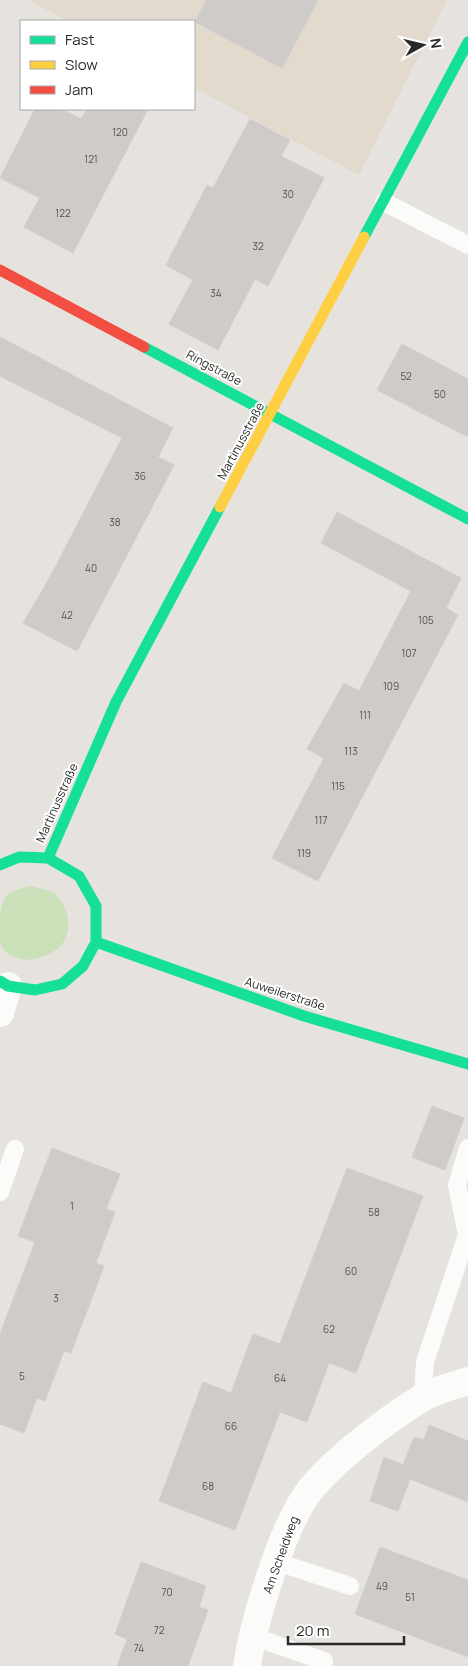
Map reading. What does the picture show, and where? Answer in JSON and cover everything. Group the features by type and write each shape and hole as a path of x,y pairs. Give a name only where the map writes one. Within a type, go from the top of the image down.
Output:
{"street":[{"name":"Martinusstraße","path":"48,858 116,702 271,415 468,42"},
{"name":"Ringstraße","path":"0,270 468,519"},
{"path":"0,866 19,857 48,858 79,876 96,906 96,942 83,966 62,984 34,990 4,984 0,1013"},
{"name":"Auweilerstraße","path":"96,942 304,1016 468,1064"},
{"name":"Am Scheidweg","path":"248,1666 254,1637 277,1562 293,1518 311,1489 353,1448 423,1397 468,1380"}],"lane":[{"path":"384,202 468,245"},
{"path":"423,1397 425,1362 467,1236 457,1185 468,1148"},
{"path":"0,1192 15,1149"},
{"path":"277,1562 350,1586"},
{"path":"254,1637 324,1661"}],"shaded area":[{"path":"28,0 447,0 359,175 195,89 195,20 66,20"}],"green space":[{"path":"30,886 55,894 66,910 68,931 63,943 56,950 48,955 28,960 11,956 4,950 0,941 0,914 3,901 10,893"}],"building":[{"path":"206,0 318,0 282,68 195,22"},
{"path":"34,110 63,110 81,119 86,110 147,110 73,253 24,227 40,198 0,178"},
{"path":"250,119 290,140 281,156 324,178 268,286 255,279 218,350 169,324 193,280 166,265 207,185 213,188"},
{"path":"0,337 173,428 158,457 174,465 77,651 23,623 49,579 122,438 0,376"},
{"path":"402,344 468,379 468,437 377,390"},
{"path":"337,512 461,578 446,608 458,615 318,881 272,858 324,758 307,749 344,683 359,691 411,591 321,543"},
{"path":"432,1106 464,1118 445,1170 412,1157"},
{"path":"52,1148 120,1174 106,1209 115,1212 96,1263 104,1266 71,1353 64,1351 45,1401 37,1398 24,1433 0,1424 0,1334 35,1242 18,1236"},
{"path":"347,1168 423,1196 356,1373 329,1363 307,1422 280,1412 235,1530 159,1501 203,1382 231,1393 253,1334 280,1344"},
{"path":"429,1425 468,1441 468,1502 410,1479 398,1511 370,1501 384,1457 403,1465 414,1437 424,1440"},
{"path":"380,1547 468,1580 468,1657 355,1614"},
{"path":"141,1562 206,1586 199,1607 208,1610 188,1666 117,1666 127,1639 115,1634"}],"traffic: fast":[{"path":"364,237 468,42"},
{"path":"144,347 468,519"},
{"path":"48,858 116,702 220,507"},
{"path":"0,865 19,857 48,858 79,876 96,906 96,942 83,966 62,984 35,990 8,986 0,981"},
{"path":"96,942 304,1016 468,1064"}],"traffic: slow":[{"path":"220,507 364,237"}],"traffic: jam":[{"path":"0,270 144,347"}]}
